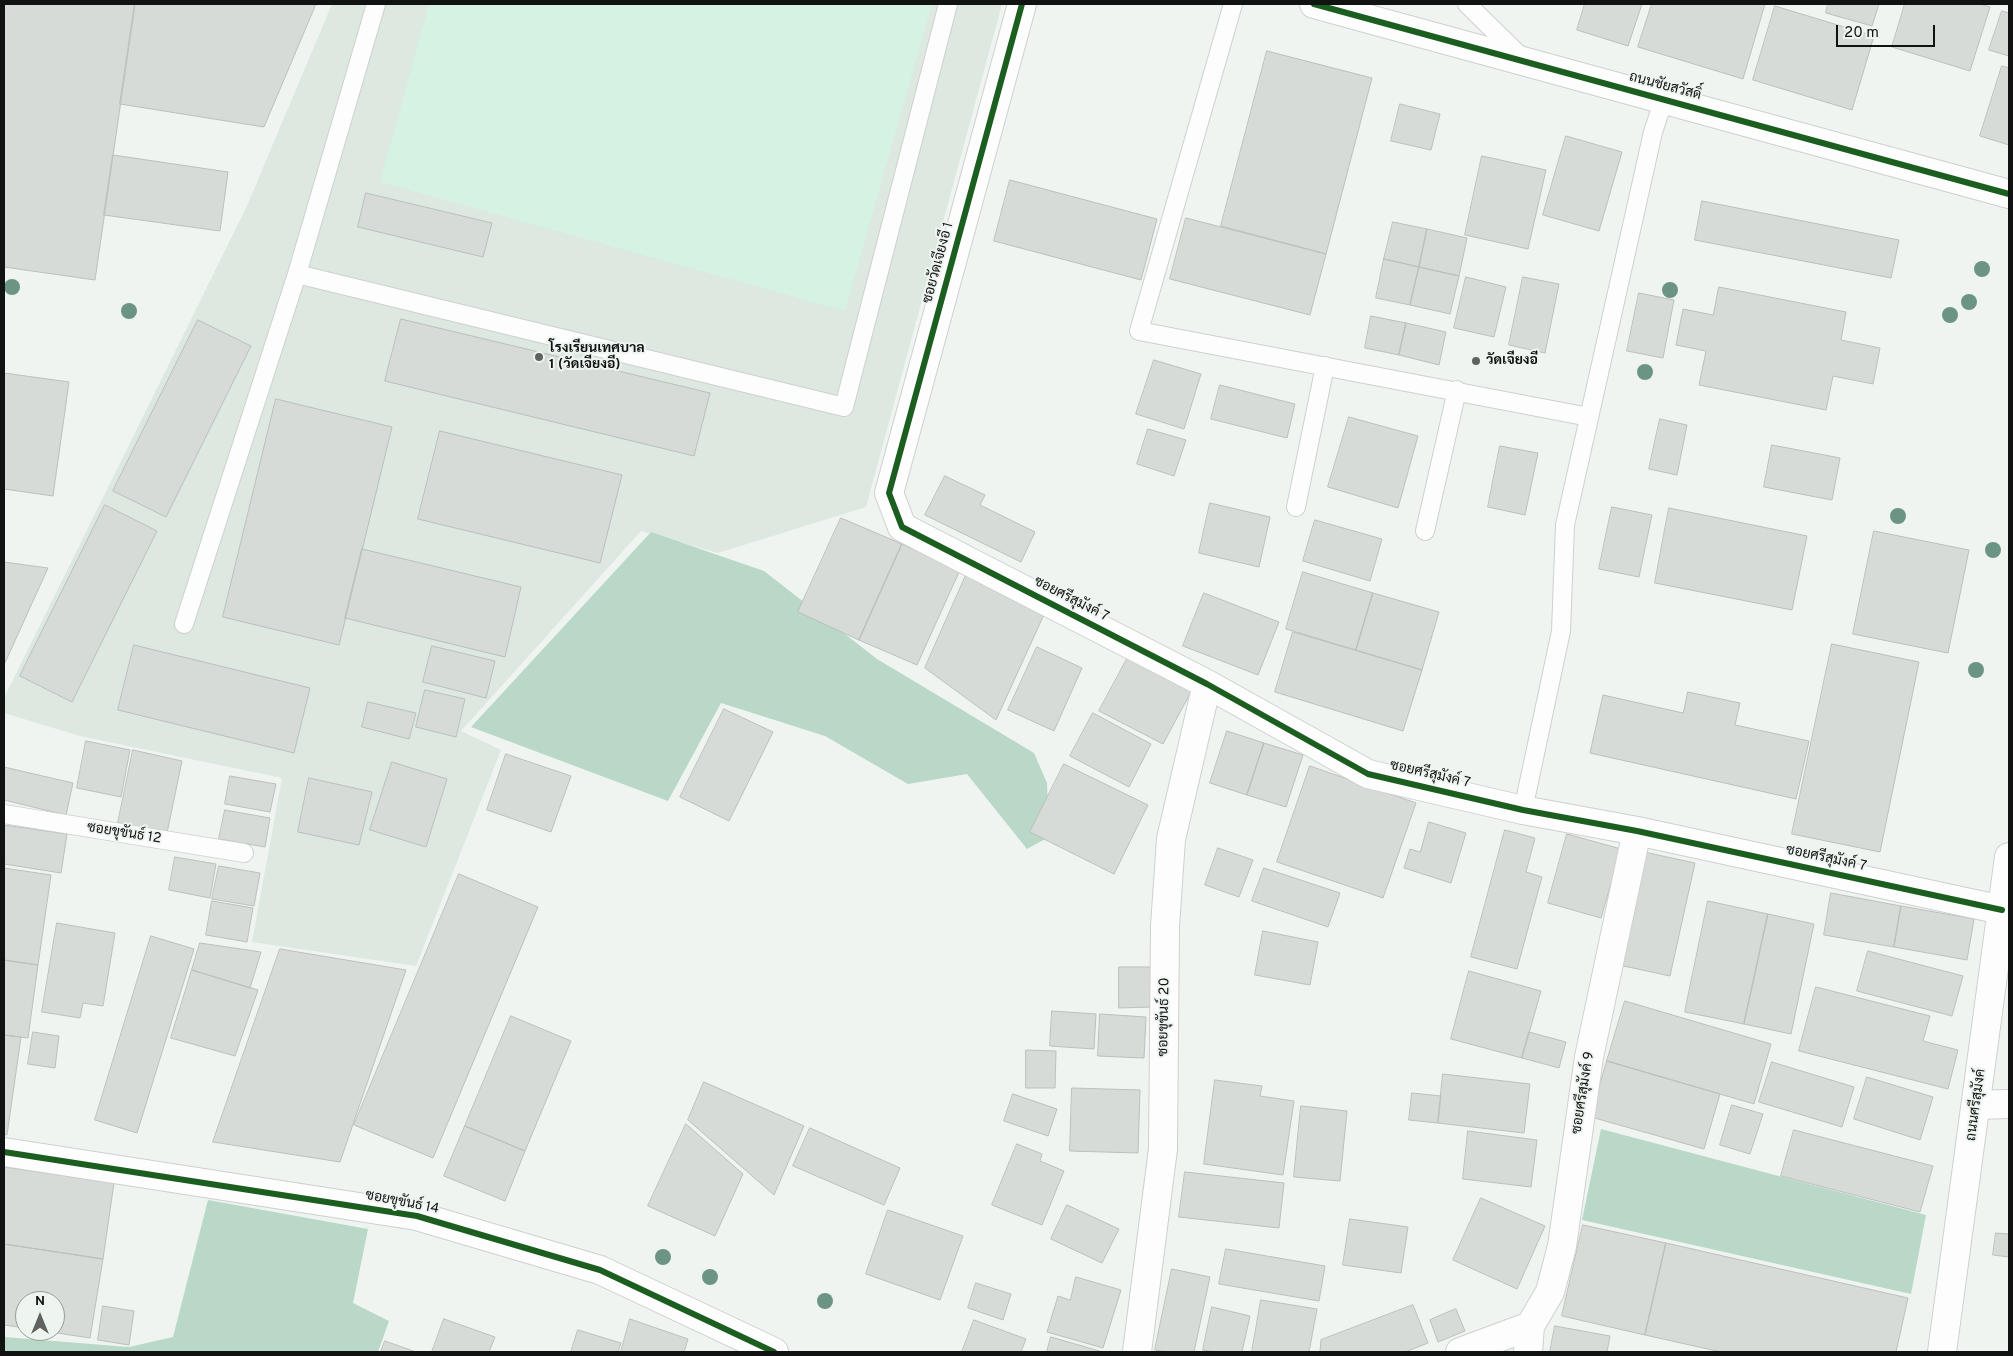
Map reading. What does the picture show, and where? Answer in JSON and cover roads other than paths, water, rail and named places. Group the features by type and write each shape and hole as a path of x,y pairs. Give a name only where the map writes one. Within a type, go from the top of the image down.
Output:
{"street":[{"name":"ซอยวัดเจียงอี 1","path":"902,527 889,493 1022,4"},
{"name":"ถนนชัยสวัสดิ์","path":"1314,4 2009,194"},
{"name":"ซอยศรีสุมังค์ 7","path":"902,527 1208,684 1368,774 1523,810 1637,831 2002,910"},
{"name":"ซอยขุขันธ์ 20","path":"1136,1352 1163,1150 1165,926 1171,839 1208,684"},
{"name":"ซอยศรีสุมังค์ 9","path":"1529,1339 1550,1292 1562,1246 1589,1057 1637,831"},
{"name":"ถนนศรีสุมังค์","path":"1942,1352 2009,857"},
{"path":"1977,1104 2009,1104"},
{"name":"ซอยขุขันธ์ 14","path":"4,1152 417,1216 600,1270 774,1352"},
{"path":"1460,1352 1529,1339"}],"lane":[{"path":"184,624 297,274 376,4"},
{"path":"297,274 844,407 948,4"},
{"path":"1233,4 1139,331 1457,390 1589,417"},
{"path":"1467,4 1526,62"},
{"path":"1523,810 1561,631 1565,525 1653,132 1664,99"},
{"path":"1296,507 1325,366"},
{"path":"1425,531 1457,390"},
{"name":"ซอยขุขันธ์ 12","path":"4,814 244,854"}],"place":[{"name":"โรงเรียนเทศบาล 1 (วัดเจียงอี)","path":"539,357"},
{"name":"วัดเจียงอี","path":"1476,361"}]}
